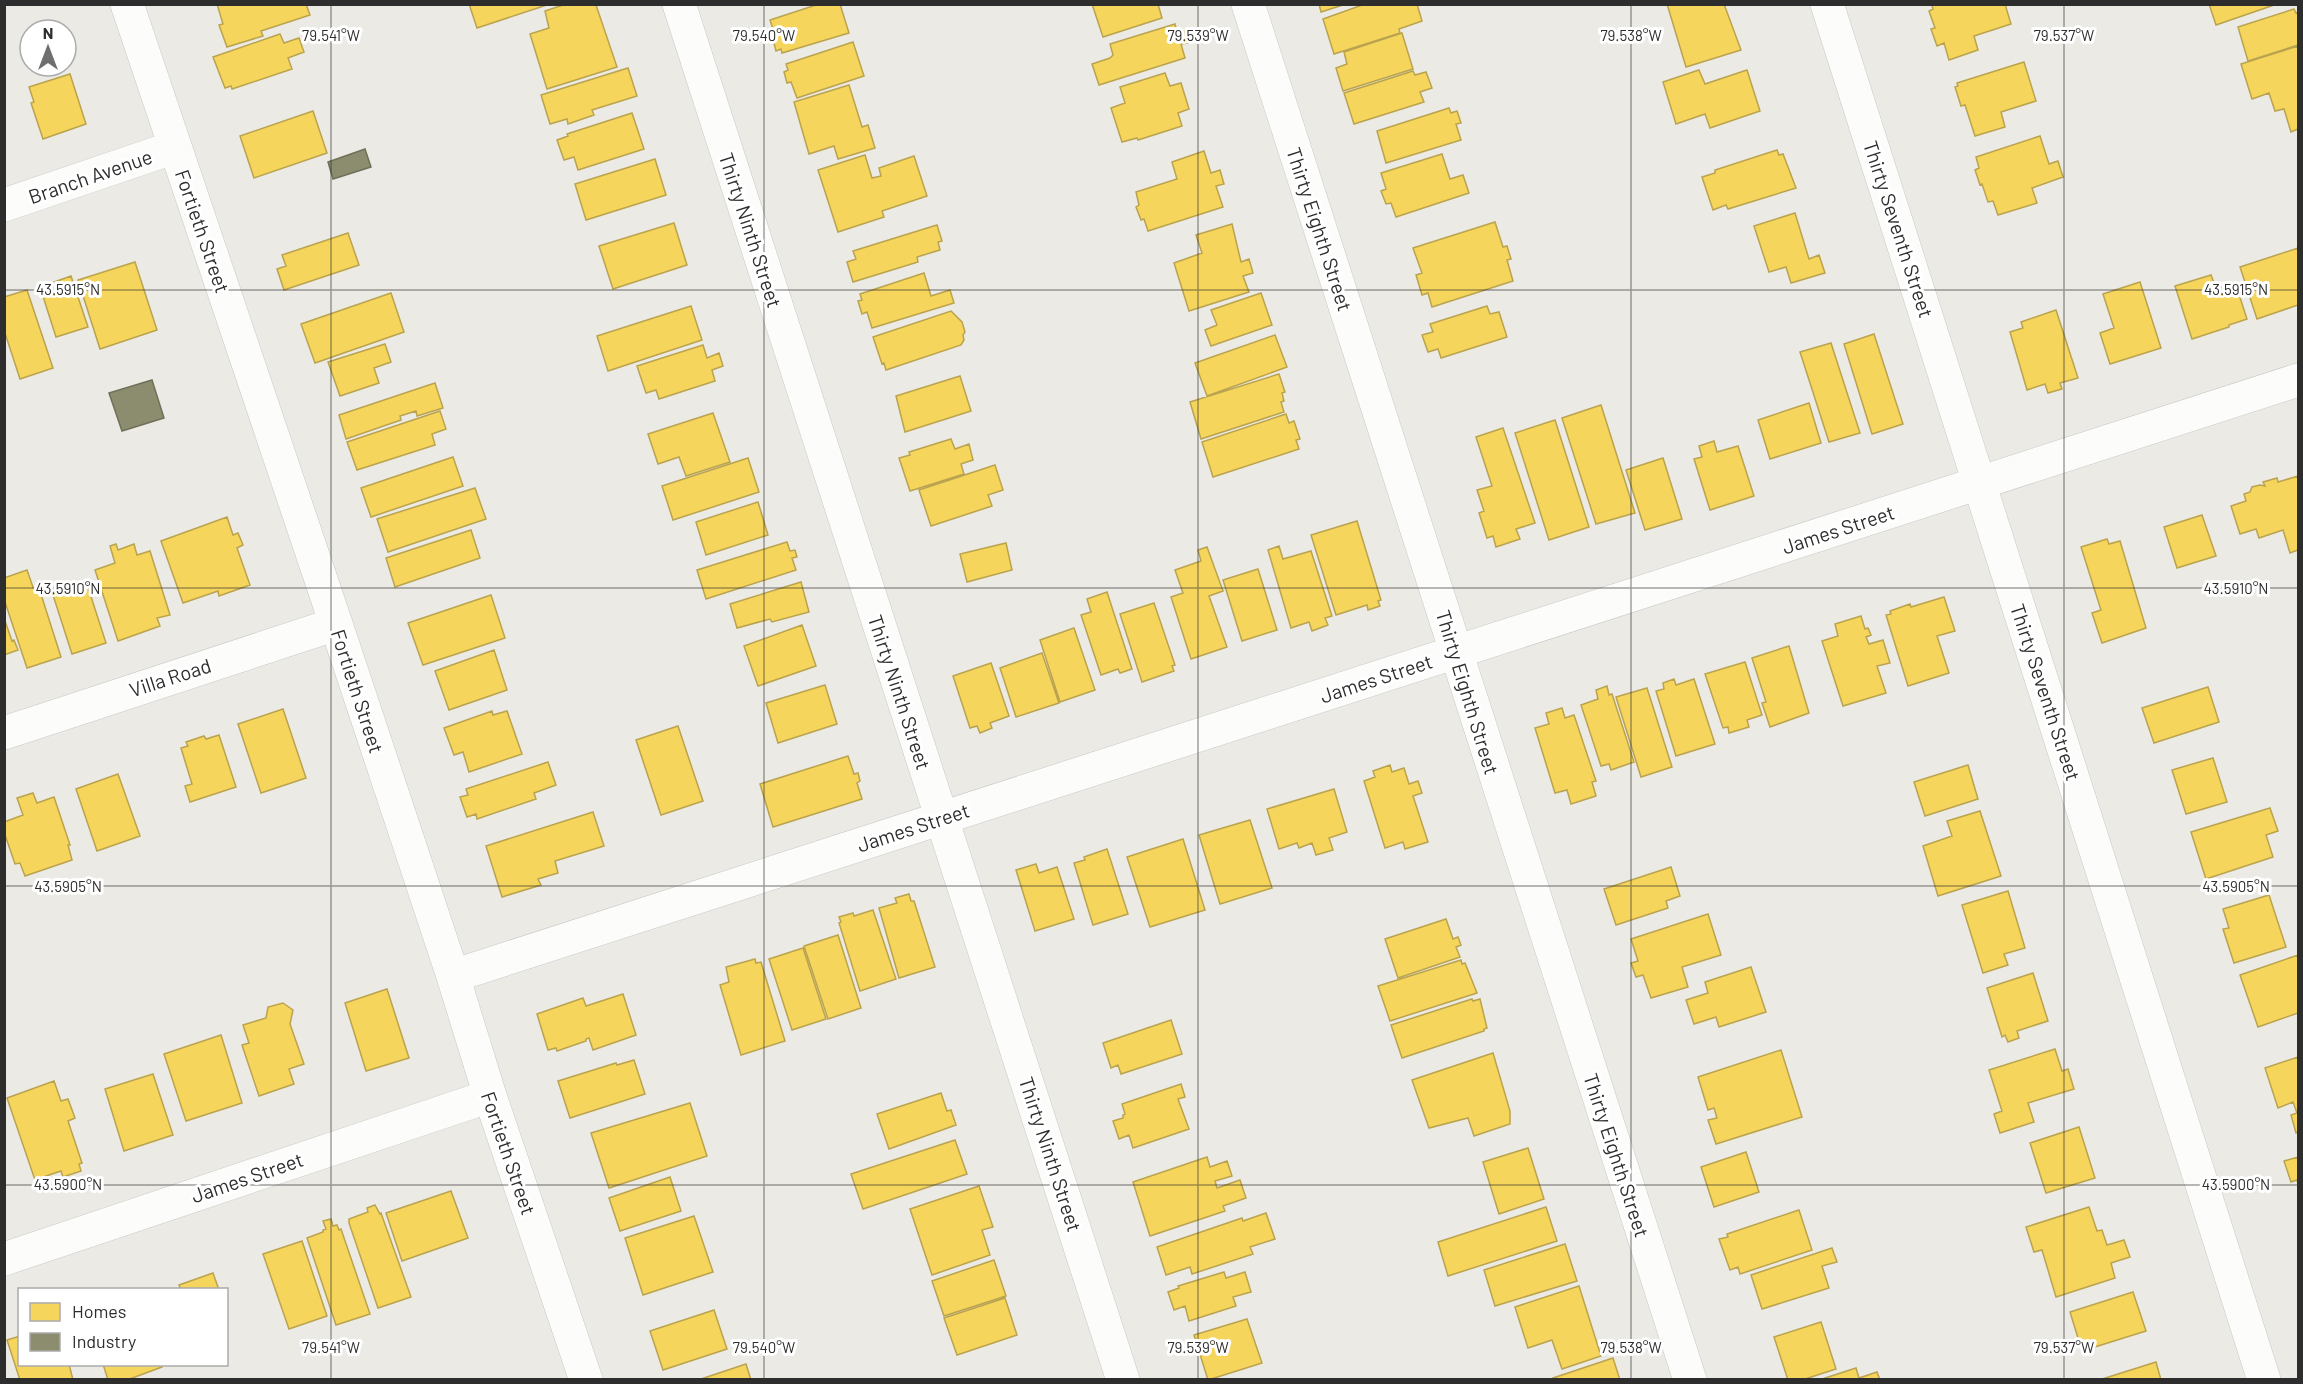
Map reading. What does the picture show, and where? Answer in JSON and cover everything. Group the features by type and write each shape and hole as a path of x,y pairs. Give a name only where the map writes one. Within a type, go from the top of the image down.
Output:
{"street":[{"name":"Fortieth Street","path":"127,4 336,624 453,976 490,1096 586,1380"},
{"name":"Thirty Ninth Street","path":"679,4 1123,1380"},
{"name":"Thirty Eighth Street","path":"1248,4 1690,1380"},
{"name":"Thirty Seventh Street","path":"1827,4 2264,1380"},
{"name":"Branch Avenue","path":"4,204 175,147"},
{"name":"James Street","path":"453,976 2298,380"},
{"name":"Villa Road","path":"4,733 336,624"},
{"name":"James Street","path":"4,1259 490,1096"}],"building: Homes":[{"path":"217,4 306,4 310,15 261,31 263,36 227,47 219,25 223,24"},
{"path":"469,4 547,4 547,5 477,28"},
{"path":"566,4 596,5 617,67 547,89 530,34 549,28 545,11"},
{"path":"819,4 840,4 849,33 782,53 781,49 776,51 773,39 776,38 770,20"},
{"path":"1092,4 1158,4 1162,18 1103,37"},
{"path":"1319,4 1346,4 1321,12"},
{"path":"1365,4 1417,4 1422,21 1399,29 1400,33 1334,54 1323,19"},
{"path":"1667,4 1724,4 1741,50 1686,67"},
{"path":"1936,4 2005,4 2011,24 1974,36 1978,50 1949,60 1944,43 1937,46 1931,29 1935,28 1929,11"},
{"path":"2209,4 2277,4 2216,25"},
{"path":"2294,9 2296,13 2298,12 2298,45 2248,61 2238,27"},
{"path":"1175,24 1177,33 1184,31 1188,43 1181,44 1185,58 1099,85 1092,64 1113,55 1110,44"},
{"path":"1402,33 1413,69 1343,91 1336,68 1347,64 1344,52"},
{"path":"280,34 284,43 299,38 304,52 288,58 292,69 232,89 231,86 225,88 213,57"},
{"path":"853,42 864,76 797,98 791,82 787,83 784,72 788,70 786,64"},
{"path":"2298,46 2298,129 2291,132 2284,109 2275,111 2269,93 2252,99 2241,64"},
{"path":"2024,62 2036,101 2001,112 2005,127 1975,136 1965,105 1961,106 1955,87 1958,86 1957,83"},
{"path":"628,68 637,96 592,110 594,115 568,124 567,119 550,124 541,95"},
{"path":"1699,70 1705,84 1747,70 1760,111 1710,128 1705,114 1676,124 1663,82"},
{"path":"1413,71 1415,75 1426,72 1432,88 1420,92 1424,102 1354,124 1344,93"},
{"path":"1165,73 1170,86 1181,83 1189,109 1178,113 1182,126 1138,140 1137,138 1122,142 1111,108 1125,103 1120,87"},
{"path":"57,78 71,78 86,124 43,139 31,103 34,102 29,87"},
{"path":"849,85 862,127 868,125 875,148 838,159 834,146 809,154 794,102"},
{"path":"1449,108 1451,113 1457,111 1461,123 1456,124 1461,140 1386,163 1377,131"},
{"path":"313,111 327,153 254,178 240,136"},
{"path":"632,113 644,149 578,170 574,157 564,160 557,140 568,136 567,134"},
{"path":"2040,136 2049,164 2058,161 2063,177 2032,188 2037,203 1998,215 1993,201 1988,202 1982,184 1980,185 1975,170 1979,168 1976,157"},
{"path":"1777,150 1779,155 1783,154 1796,188 1728,209 1726,205 1713,210 1702,177 1715,173 1715,170"},
{"path":"1204,151 1211,173 1220,170 1224,184 1216,186 1223,207 1148,231 1136,207 1139,205 1136,192 1177,179 1172,162"},
{"path":"1442,154 1450,179 1463,175 1469,193 1396,217 1391,203 1386,204 1381,191 1386,189 1381,173"},
{"path":"865,155 872,178 881,176 879,168 914,156 927,196 882,211 884,217 838,232 818,170"},
{"path":"655,159 666,195 586,220 575,184"},
{"path":"1795,213 1809,259 1819,255 1825,273 1791,283 1786,267 1769,272 1754,226"},
{"path":"1495,222 1503,247 1507,246 1511,259 1507,260 1513,281 1432,307 1428,293 1422,295 1416,275 1422,273 1413,248"},
{"path":"674,223 687,265 613,289 599,246"},
{"path":"1232,224 1241,262 1249,259 1253,273 1243,276 1249,292 1189,311 1174,263 1202,253 1196,235"},
{"path":"937,225 942,241 938,242 940,250 917,257 918,262 853,282 847,262 856,259 853,251"},
{"path":"348,233 359,265 284,290 277,269 286,266 282,255"},
{"path":"2298,248 2298,305 2257,319 2240,267"},
{"path":"135,262 157,330 100,349 78,280"},
{"path":"924,273 931,296 950,290 954,303 872,328 867,312 862,314 858,301 862,300 860,294"},
{"path":"2211,275 2216,288 2235,282 2247,319 2192,339 2175,286"},
{"path":"71,276 88,327 56,337 40,287"},
{"path":"2140,282 2161,348 2110,364 2100,333 2114,328 2103,294"},
{"path":"27,290 53,368 20,379 4,330 4,297"},
{"path":"391,293 404,332 315,363 301,324"},
{"path":"1261,293 1272,325 1211,346 1205,330 1217,325 1211,310"},
{"path":"691,306 702,340 608,371 597,336"},
{"path":"1487,306 1490,314 1499,312 1507,337 1441,358 1438,349 1428,352 1422,335 1433,332 1430,324"},
{"path":"2056,310 2078,378 2060,383 2062,389 2048,393 2045,384 2027,390 2010,332 2023,328 2021,322"},
{"path":"951,311 962,322 965,332 961,345 886,370 873,337"},
{"path":"1874,334 1903,424 1872,434 1844,344"},
{"path":"1275,335 1287,367 1207,396 1195,363"},
{"path":"1831,343 1860,433 1829,442 1800,352"},
{"path":"385,344 391,362 374,368 379,383 340,396 328,362"},
{"path":"703,345 707,358 719,353 723,366 712,370 715,381 659,399 656,390 646,393 637,366"},
{"path":"1279,374 1285,392 1282,393 1284,401 1281,402 1284,412 1201,439 1190,402"},
{"path":"960,376 971,411 905,432 896,396"},
{"path":"435,383 443,408 417,416 416,411 400,416 401,420 346,439 339,415"},
{"path":"1809,403 1821,443 1770,459 1758,420"},
{"path":"1601,405 1635,513 1596,524 1562,418"},
{"path":"440,411 446,429 432,434 435,445 357,470 347,442"},
{"path":"713,413 730,462 686,476 679,457 658,464 648,434"},
{"path":"1286,414 1289,423 1294,421 1300,439 1296,440 1299,449 1213,477 1202,442"},
{"path":"1555,420 1589,527 1549,540 1515,433"},
{"path":"1503,428 1535,523 1516,529 1520,539 1496,547 1493,536 1487,538 1479,513 1484,511 1477,490 1492,486 1476,437"},
{"path":"951,439 955,449 969,444 973,460 961,464 964,474 910,491 899,458 910,455 909,452"},
{"path":"1714,441 1717,452 1738,446 1754,496 1710,510 1694,459 1702,457 1699,446"},
{"path":"453,457 463,486 371,517 361,488"},
{"path":"748,458 759,492 673,520 662,486"},
{"path":"1663,458 1682,519 1645,530 1626,470"},
{"path":"995,465 1003,490 988,495 992,506 931,526 919,490"},
{"path":"2298,476 2298,550 2290,553 2283,530 2259,538 2256,529 2240,534 2231,506 2246,501 2244,494 2250,492 2252,487 2265,486 2263,482 2277,478 2278,482"},
{"path":"475,488 486,519 388,552 377,519"},
{"path":"758,502 768,535 706,555 696,522"},
{"path":"2202,515 2216,556 2177,568 2164,527"},
{"path":"227,517 233,535 238,533 243,545 237,548 250,585 219,596 218,591 183,603 161,541"},
{"path":"1357,521 1381,600 1378,601 1380,606 1368,610 1367,605 1336,615 1311,535"},
{"path":"471,530 480,558 395,587 386,558"},
{"path":"2107,539 2109,544 2120,541 2146,628 2102,643 2092,613 2101,610 2081,547"},
{"path":"787,542 790,551 795,550 797,557 792,558 796,570 706,599 697,570"},
{"path":"1006,543 1012,570 967,582 960,554"},
{"path":"116,544 118,550 134,544 137,555 150,551 170,615 157,618 160,626 118,641 95,570 115,563 110,546"},
{"path":"1279,546 1283,559 1311,551 1332,616 1325,618 1328,625 1312,631 1309,622 1291,628 1268,550"},
{"path":"1207,547 1223,591 1209,596 1227,647 1191,659 1171,597 1183,593 1175,570 1201,561 1198,550"},
{"path":"1258,569 1277,630 1242,641 1223,580"},
{"path":"27,570 34,590 39,588 61,657 27,668 4,599 4,578"},
{"path":"86,581 106,643 72,654 52,592"},
{"path":"801,582 809,612 737,628 730,604"},
{"path":"1107,592 1132,669 1120,673 1118,669 1101,675 1081,615 1091,612 1087,599"},
{"path":"491,595 505,638 423,665 408,623"},
{"path":"1944,597 1955,631 1937,636 1949,673 1908,686 1886,615 1891,614 1890,611 1910,604 1911,607"},
{"path":"1154,603 1175,665 1172,666 1174,671 1142,682 1120,614"},
{"path":"1861,616 1865,629 1868,628 1871,635 1866,637 1869,644 1883,640 1890,663 1877,666 1886,693 1843,706 1822,641 1838,636 1835,624"},
{"path":"4,618 12,641 14,640 18,650 4,655"},
{"path":"802,625 816,666 758,686 744,646"},
{"path":"1074,628 1095,690 1060,702 1040,640"},
{"path":"1789,646 1809,713 1770,727 1762,703 1766,702 1752,658"},
{"path":"494,650 507,690 449,710 435,671"},
{"path":"1042,653 1059,703 1016,717 1000,668"},
{"path":"1745,662 1762,715 1747,720 1749,727 1729,733 1728,727 1723,728 1705,674"},
{"path":"991,663 1009,716 990,723 992,728 980,733 977,726 970,728 953,676"},
{"path":"1674,679 1676,685 1694,679 1715,744 1676,756 1656,691 1664,689 1663,683"},
{"path":"825,685 837,724 778,743 766,703"},
{"path":"1607,686 1609,695 1612,694 1634,762 1611,770 1609,764 1601,766 1581,705 1598,699 1596,690"},
{"path":"2208,687 2219,722 2154,743 2142,708"},
{"path":"1647,688 1672,767 1641,777 1616,697"},
{"path":"1562,708 1565,718 1574,715 1596,781 1592,782 1596,796 1571,804 1567,790 1555,793 1535,728 1549,724 1546,713"},
{"path":"283,709 306,778 261,793 238,724"},
{"path":"492,711 493,715 507,711 522,754 469,772 463,752 454,755 444,728"},
{"path":"678,726 703,801 661,815 636,740"},
{"path":"219,735 236,787 190,802 185,786 192,784 181,748 188,746 186,742 204,736 206,739"},
{"path":"848,756 854,774 858,773 860,781 857,783 862,799 773,827 760,784"},
{"path":"2213,758 2227,802 2186,814 2172,770"},
{"path":"548,762 556,785 534,793 536,799 477,819 476,814 467,817 460,797 468,795 466,789"},
{"path":"1390,765 1392,772 1404,768 1409,784 1418,781 1422,793 1413,796 1428,842 1405,849 1403,842 1385,848 1364,781 1375,777 1373,771"},
{"path":"1968,765 1978,799 1925,816 1914,782"},
{"path":"118,774 140,836 97,851 76,789"},
{"path":"1334,789 1347,832 1329,838 1333,850 1316,855 1312,843 1299,848 1297,843 1279,849 1267,809"},
{"path":"33,793 37,803 54,797 70,845 68,845 72,860 25,876 20,863 15,864 4,832 4,822 23,815 17,798"},
{"path":"2270,808 2278,831 2266,835 2273,857 2206,879 2191,832"},
{"path":"1980,811 2001,876 1938,896 1923,846 1952,836 1947,821"},
{"path":"593,812 604,846 555,861 558,873 538,879 541,885 502,897 486,846"},
{"path":"1250,820 1272,888 1220,904 1199,835"},
{"path":"1183,839 1205,910 1150,927 1127,857"},
{"path":"1107,849 1128,914 1093,925 1074,863"},
{"path":"1036,864 1039,873 1057,867 1074,919 1035,931 1016,870"},
{"path":"1671,867 1680,896 1666,901 1668,908 1616,925 1604,889"},
{"path":"2008,891 2025,948 2004,954 2008,965 1983,973 1962,905"},
{"path":"909,894 911,901 914,901 935,967 899,978 879,908 897,903 895,898"},
{"path":"2269,895 2286,947 2234,963 2223,929 2229,928 2223,909"},
{"path":"873,910 896,979 860,991 839,917 853,913 854,916"},
{"path":"1708,914 1721,955 1682,967 1688,987 1651,998 1643,975 1636,977 1631,963 1638,961 1631,939"},
{"path":"1446,919 1453,939 1458,937 1461,945 1456,947 1460,957 1398,978 1385,939"},
{"path":"838,935 861,1008 828,1019 804,946"},
{"path":"803,948 826,1019 792,1030 769,959"},
{"path":"2298,955 2298,1013 2258,1027 2240,975"},
{"path":"755,959 756,963 761,962 785,1041 741,1055 720,985 729,982 726,967"},
{"path":"1461,960 1462,964 1465,963 1477,993 1390,1021 1378,986"},
{"path":"1751,967 1766,1012 1719,1027 1716,1017 1694,1024 1686,1000 1708,993 1705,982"},
{"path":"2033,973 2048,1021 2017,1031 2019,1038 2008,1042 2005,1035 2002,1037 1987,988"},
{"path":"387,989 409,1058 366,1071 345,1003"},
{"path":"623,994 636,1035 593,1050 589,1038 557,1051 556,1048 548,1050 537,1014 583,998 586,1006"},
{"path":"1472,999 1473,1001 1480,999 1487,1028 1484,1031 1402,1058 1391,1025"},
{"path":"283,1003 293,1010 290,1024 304,1064 289,1069 294,1084 259,1096 242,1045 249,1043 243,1025 266,1018 268,1007"},
{"path":"1171,1020 1182,1054 1121,1074 1118,1065 1111,1068 1103,1043"},
{"path":"221,1035 242,1103 186,1121 164,1054"},
{"path":"2055,1049 2062,1071 2068,1069 2074,1089 2028,1103 2034,1122 2000,1133 1994,1114 2002,1111 1989,1070"},
{"path":"1781,1050 1802,1117 1716,1144 1708,1120 1717,1118 1714,1108 1708,1110 1698,1077"},
{"path":"1493,1053 1510,1111 1510,1124 1474,1136 1468,1118 1429,1128 1412,1080"},
{"path":"2298,1057 2298,1132 2296,1133 2291,1115 2297,1113 2293,1102 2278,1108 2265,1068"},
{"path":"634,1060 645,1094 570,1118 558,1081 616,1063 617,1065"},
{"path":"153,1074 173,1135 124,1151 105,1089"},
{"path":"54,1081 61,1101 68,1099 75,1118 68,1121 82,1163 79,1164 81,1171 63,1177 61,1171 46,1176 47,1180 39,1182 35,1180 7,1098"},
{"path":"1181,1084 1185,1097 1178,1099 1189,1129 1133,1148 1129,1135 1119,1139 1113,1121 1123,1118 1125,1114 1122,1104"},
{"path":"941,1093 947,1111 951,1110 956,1125 889,1149 877,1114"},
{"path":"690,1103 707,1156 609,1188 591,1133"},
{"path":"2079,1127 2095,1178 2046,1193 2030,1143"},
{"path":"955,1140 967,1174 863,1209 851,1174"},
{"path":"1528,1148 1544,1199 1499,1214 1483,1162"},
{"path":"1746,1152 1759,1192 1714,1207 1701,1167"},
{"path":"1207,1157 1210,1167 1227,1161 1232,1176 1215,1181 1217,1188 1240,1180 1246,1198 1223,1206 1225,1211 1150,1236 1133,1182"},
{"path":"2298,1157 2298,1184 2297,1180 2291,1182 2284,1161"},
{"path":"670,1177 681,1211 620,1231 609,1198"},
{"path":"979,1186 993,1227 982,1230 990,1255 932,1275 910,1209"},
{"path":"451,1191 468,1238 402,1261 386,1213"},
{"path":"375,1205 381,1213 411,1297 378,1308 349,1223 349,1219 368,1212 367,1208"},
{"path":"1546,1207 1557,1241 1448,1276 1438,1242"},
{"path":"2089,1207 2097,1231 2102,1230 2107,1245 2124,1240 2130,1257 2111,1263 2115,1278 2056,1297 2042,1250 2034,1252 2026,1227"},
{"path":"1799,1210 1812,1250 1740,1274 1738,1267 1730,1270 1719,1239 1728,1237 1727,1234"},
{"path":"1266,1213 1275,1239 1250,1247 1253,1254 1192,1274 1190,1267 1166,1275 1157,1247 1242,1218 1243,1221"},
{"path":"694,1216 713,1272 643,1295 625,1238"},
{"path":"331,1219 333,1226 337,1225 339,1230 341,1229 370,1314 336,1325 307,1238 323,1232 326,1229 323,1221"},
{"path":"302,1241 327,1316 289,1329 263,1254"},
{"path":"1565,1244 1577,1281 1495,1306 1484,1270"},
{"path":"1832,1248 1837,1262 1822,1266 1829,1288 1762,1309 1751,1275"},
{"path":"994,1260 1006,1296 944,1316 932,1281"},
{"path":"1224,1272 1226,1278 1245,1272 1251,1292 1233,1297 1236,1306 1189,1321 1185,1306 1174,1310 1168,1292 1179,1288 1178,1286"},
{"path":"213,1273 218,1288 180,1288 179,1285"},
{"path":"1579,1286 1601,1356 1562,1369 1552,1340 1528,1348 1515,1307"},
{"path":"2133,1292 2146,1331 2082,1351 2070,1312"},
{"path":"1005,1298 1017,1335 957,1355 944,1318"},
{"path":"714,1310 727,1349 663,1370 650,1331"},
{"path":"1247,1319 1262,1363 1208,1380 1194,1335"},
{"path":"1821,1322 1836,1369 1802,1380 1788,1380 1774,1337"},
{"path":"18,1337 18,1366 70,1366 73,1380 20,1380 7,1340"},
{"path":"1613,1358 1620,1380 1554,1380 1553,1378"},
{"path":"2156,1362 2161,1380 2099,1380"},
{"path":"746,1364 751,1380 698,1380"},
{"path":"104,1366 162,1367 127,1380 108,1380"},
{"path":"1856,1368 1859,1378 1877,1372 1880,1380 1819,1380"}],"building: Industry":[{"path":"365,149 371,167 333,179 328,162"},
{"path":"152,380 164,418 122,431 109,393"}]}
